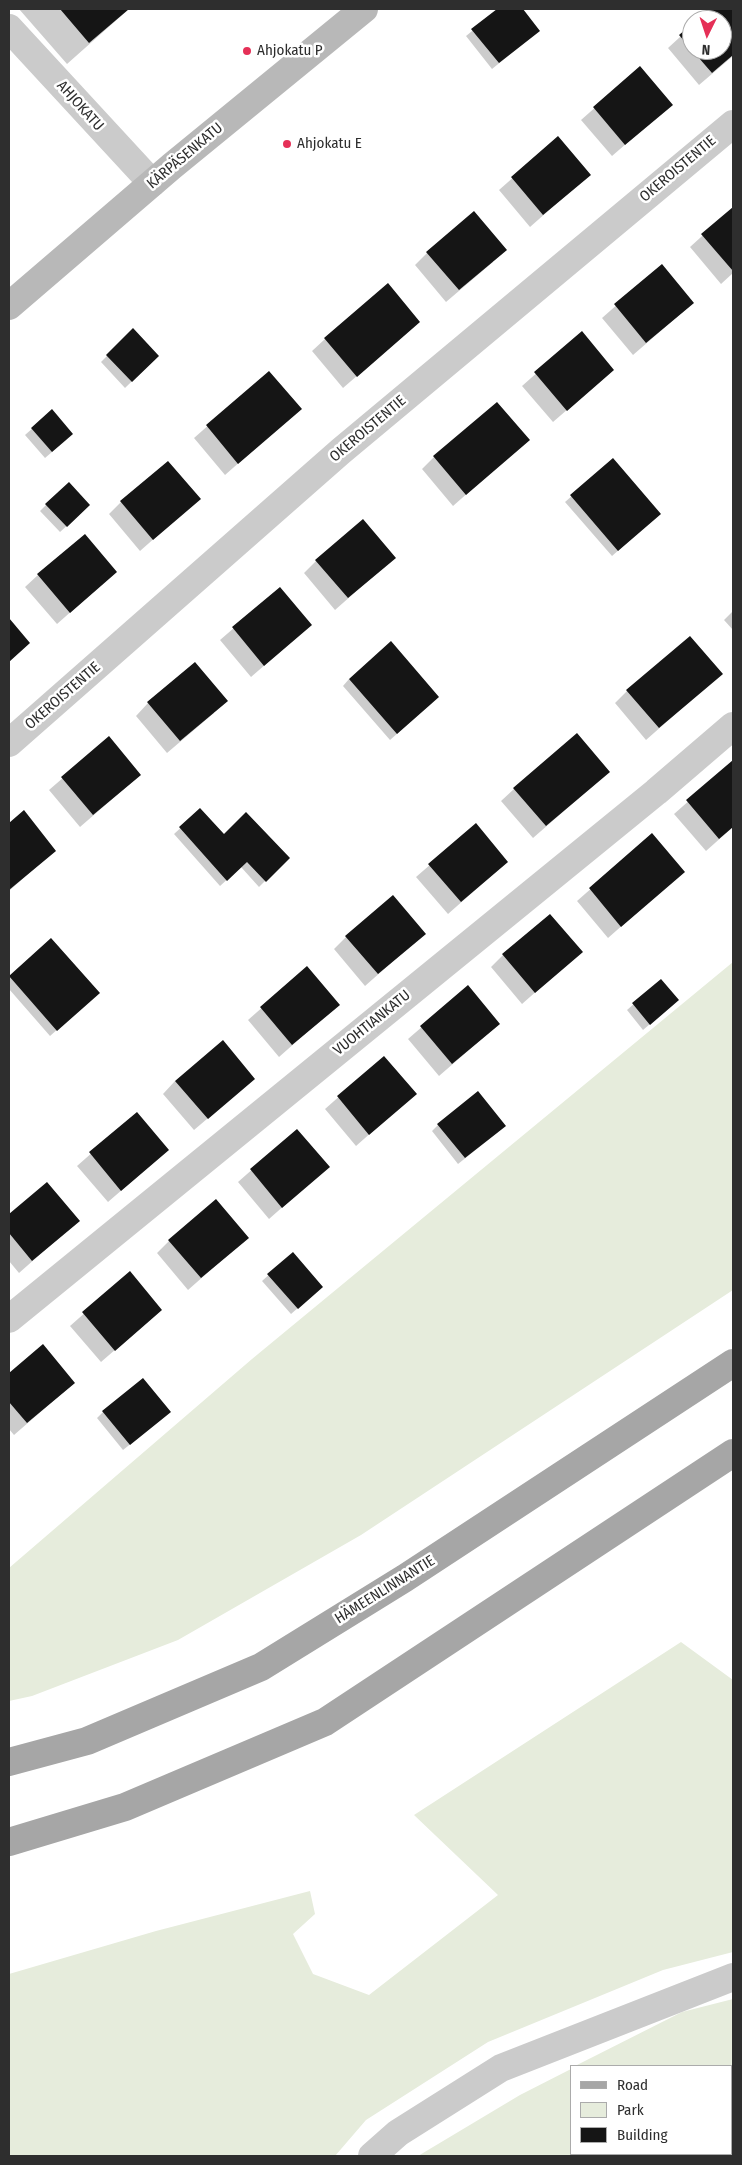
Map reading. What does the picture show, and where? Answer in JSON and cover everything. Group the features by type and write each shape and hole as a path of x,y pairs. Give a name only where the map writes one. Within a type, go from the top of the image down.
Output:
{"main road":[{"name":"HÄMEENLINNANTIE","path":"9,1762 87,1741 261,1667 405,1578 733,1363"},
{"path":"9,1842 125,1807 325,1722 733,1453"}],"street":[{"name":"KÄRPÄSENKATU","path":"9,306 152,184 364,9"},
{"name":"AHJOKATU","path":"9,28 152,184"},
{"name":"OKEROISTENTIE","path":"9,743 341,451 733,124"},
{"name":"VUOHTIANKATU","path":"9,1319 656,792 733,726"},
{"path":"372,2156 398,2133 501,2068 733,1976"}],"green space":[{"path":"733,962 733,1290 361,1535 178,1640 32,1696 9,1701 9,1568 252,1359"},
{"path":"681,1642 733,1680 733,1952 663,1970 488,2042 366,2120 335,2156 9,2156 9,1974 156,1931 310,1891 315,1914 293,1934 313,1974 369,1995 498,1895 414,1815"},
{"path":"733,1999 733,2156 418,2156 520,2095 570,2070 570,2155 732,2155 732,2065 577,2065 682,2012"}],"building":[{"path":"60,9 129,9 89,43"},
{"path":"497,9 523,9 540,31 499,63 471,29"},
{"path":"733,9 732,56 732,10 709,10"},
{"path":"701,60 727,60 712,73"},
{"path":"640,66 673,105 625,145 593,107"},
{"path":"558,136 591,175 543,215 511,177"},
{"path":"733,207 733,271 701,234"},
{"path":"474,211 507,250 459,290 426,252"},
{"path":"662,264 694,303 646,343 614,304"},
{"path":"388,283 420,322 357,377 324,338"},
{"path":"133,328 159,356 132,382 106,355"},
{"path":"582,331 614,370 567,411 534,372"},
{"path":"269,371 302,409 238,464 206,425"},
{"path":"497,402 530,440 466,495 433,456"},
{"path":"52,409 73,434 52,452 31,428"},
{"path":"613,458 661,514 618,551 570,495"},
{"path":"168,461 201,499 153,540 120,501"},
{"path":"69,482 90,505 67,527 45,504"},
{"path":"363,519 396,558 348,598 315,560"},
{"path":"85,534 117,572 70,613 37,574"},
{"path":"280,587 312,625 264,666 232,627"},
{"path":"9,618 30,643 9,662"},
{"path":"690,636 723,674 659,728 626,690"},
{"path":"391,641 439,697 397,734 349,679"},
{"path":"195,662 228,701 180,741 147,702"},
{"path":"577,733 610,772 546,826 513,788"},
{"path":"109,736 141,775 93,815 61,777"},
{"path":"733,760 733,827 719,839 686,800"},
{"path":"200,808 224,834 246,812 290,858 266,882 247,862 227,881 179,827"},
{"path":"24,810 56,851 9,890 9,823"},
{"path":"476,823 508,862 461,902 428,864"},
{"path":"652,833 685,872 621,927 589,888"},
{"path":"393,895 426,934 378,974 345,936"},
{"path":"550,914 583,952 535,993 502,954"},
{"path":"51,938 100,993 57,1031 9,976"},
{"path":"307,966 340,1005 292,1045 260,1007"},
{"path":"661,979 679,1000 650,1025 632,1003"},
{"path":"468,985 500,1024 452,1064 420,1026"},
{"path":"223,1040 255,1079 208,1119 175,1081"},
{"path":"384,1056 417,1094 369,1135 337,1096"},
{"path":"478,1091 506,1126 465,1158 437,1124"},
{"path":"137,1112 169,1150 121,1191 89,1152"},
{"path":"297,1129 330,1167 282,1208 250,1169"},
{"path":"47,1182 80,1221 32,1261 9,1233 9,1214"},
{"path":"216,1199 249,1238 201,1278 168,1240"},
{"path":"293,1252 323,1287 298,1309 267,1274"},
{"path":"130,1271 162,1310 115,1351 82,1312"},
{"path":"43,1344 75,1383 27,1423 9,1402 9,1373"},
{"path":"143,1378 171,1412 130,1445 102,1411"}],"place":[{"name":"Ahjokatu P","path":"247,51"},
{"name":"Ahjokatu E","path":"287,144"}]}
